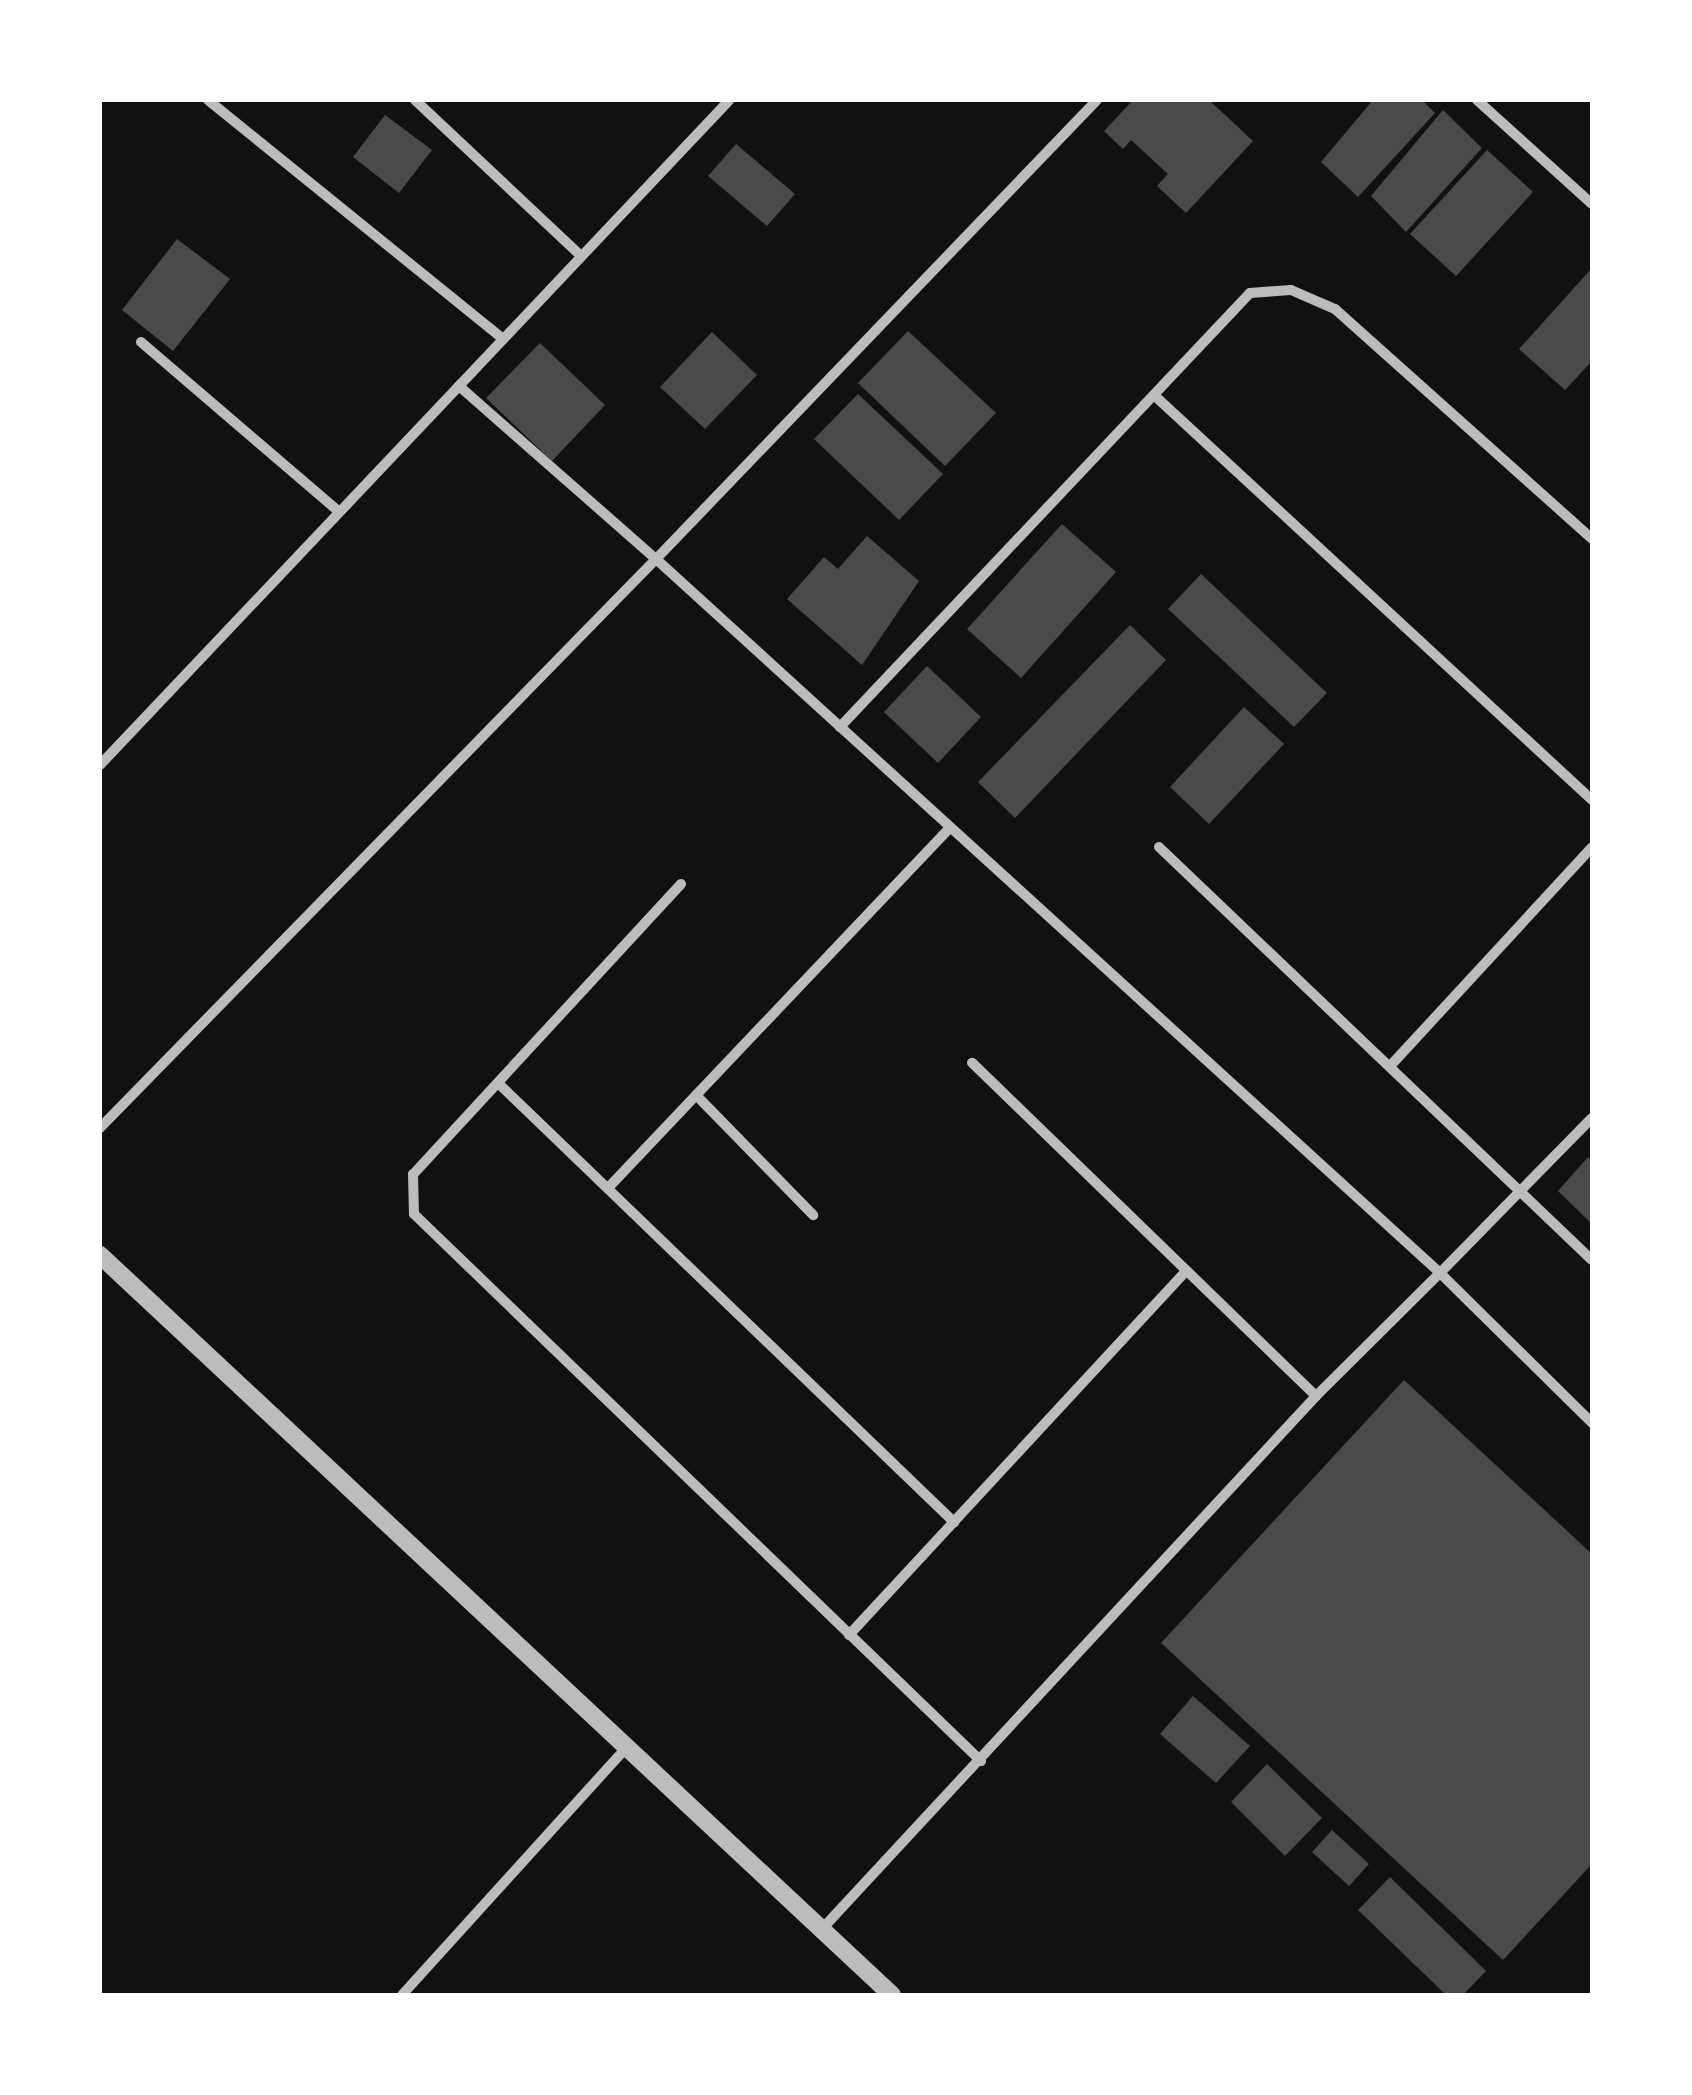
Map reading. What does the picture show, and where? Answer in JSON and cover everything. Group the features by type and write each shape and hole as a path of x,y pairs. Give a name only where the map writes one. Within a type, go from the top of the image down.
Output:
{"street":[{"path":"208,100 503,339"},
{"path":"415,100 581,256"},
{"path":"100,764 728,100"},
{"path":"100,1128 1098,100"},
{"path":"1476,100 1592,204"},
{"path":"840,727 1250,293 1290,290 1335,308 1592,539"},
{"path":"141,342 339,512"},
{"path":"459,386 656,559 1440,1273 1592,1422"},
{"path":"1155,396 1592,800"},
{"path":"608,1188 950,827"},
{"path":"1392,1064 1592,846"},
{"path":"1160,847 1392,1064 1592,1260"},
{"path":"681,884 413,1174 414,1214 981,1761"},
{"path":"972,1063 1316,1396"},
{"path":"500,1084 954,1522"},
{"path":"696,1095 813,1216"},
{"path":"822,1929 1316,1396 1592,1118"},
{"path":"100,1255 892,1995"},
{"path":"848,1636 1186,1271"},
{"path":"402,1995 627,1748"}],"building":[{"path":"1133,100 1209,100 1253,141 1186,213 1157,186 1168,174 1131,140 1123,149 1104,131"},
{"path":"1373,100 1422,100 1435,113 1358,197 1321,162"},
{"path":"1443,110 1482,148 1406,232 1371,196"},
{"path":"385,115 432,150 399,193 353,157"},
{"path":"736,144 795,194 767,226 708,176"},
{"path":"1487,150 1533,192 1456,276 1410,234"},
{"path":"177,239 230,279 173,351 122,310"},
{"path":"1592,268 1592,361 1565,390 1519,349"},
{"path":"908,331 996,413 945,466 858,383"},
{"path":"712,332 757,375 705,429 660,387"},
{"path":"540,343 605,405 552,461 486,398"},
{"path":"858,394 943,474 899,520 814,439"},
{"path":"1062,524 1116,572 1021,678 967,629"},
{"path":"867,536 919,581 862,665 787,599 824,557 838,569"},
{"path":"1201,574 1327,693 1294,727 1168,609"},
{"path":"1130,625 1166,660 1015,818 978,782"},
{"path":"927,666 981,717 938,763 884,712"},
{"path":"1244,707 1284,744 1209,824 1170,787"},
{"path":"1588,1157 1592,1161 1592,1224 1558,1191"},
{"path":"1404,1380 1592,1554 1592,1864 1503,1960 1161,1643"},
{"path":"1193,1696 1250,1746 1216,1783 1160,1734"},
{"path":"1267,1764 1322,1818 1285,1856 1231,1802"},
{"path":"1332,1830 1369,1864 1349,1886 1312,1852"},
{"path":"1390,1877 1486,1971 1463,1995 1446,1995 1358,1910"}]}
